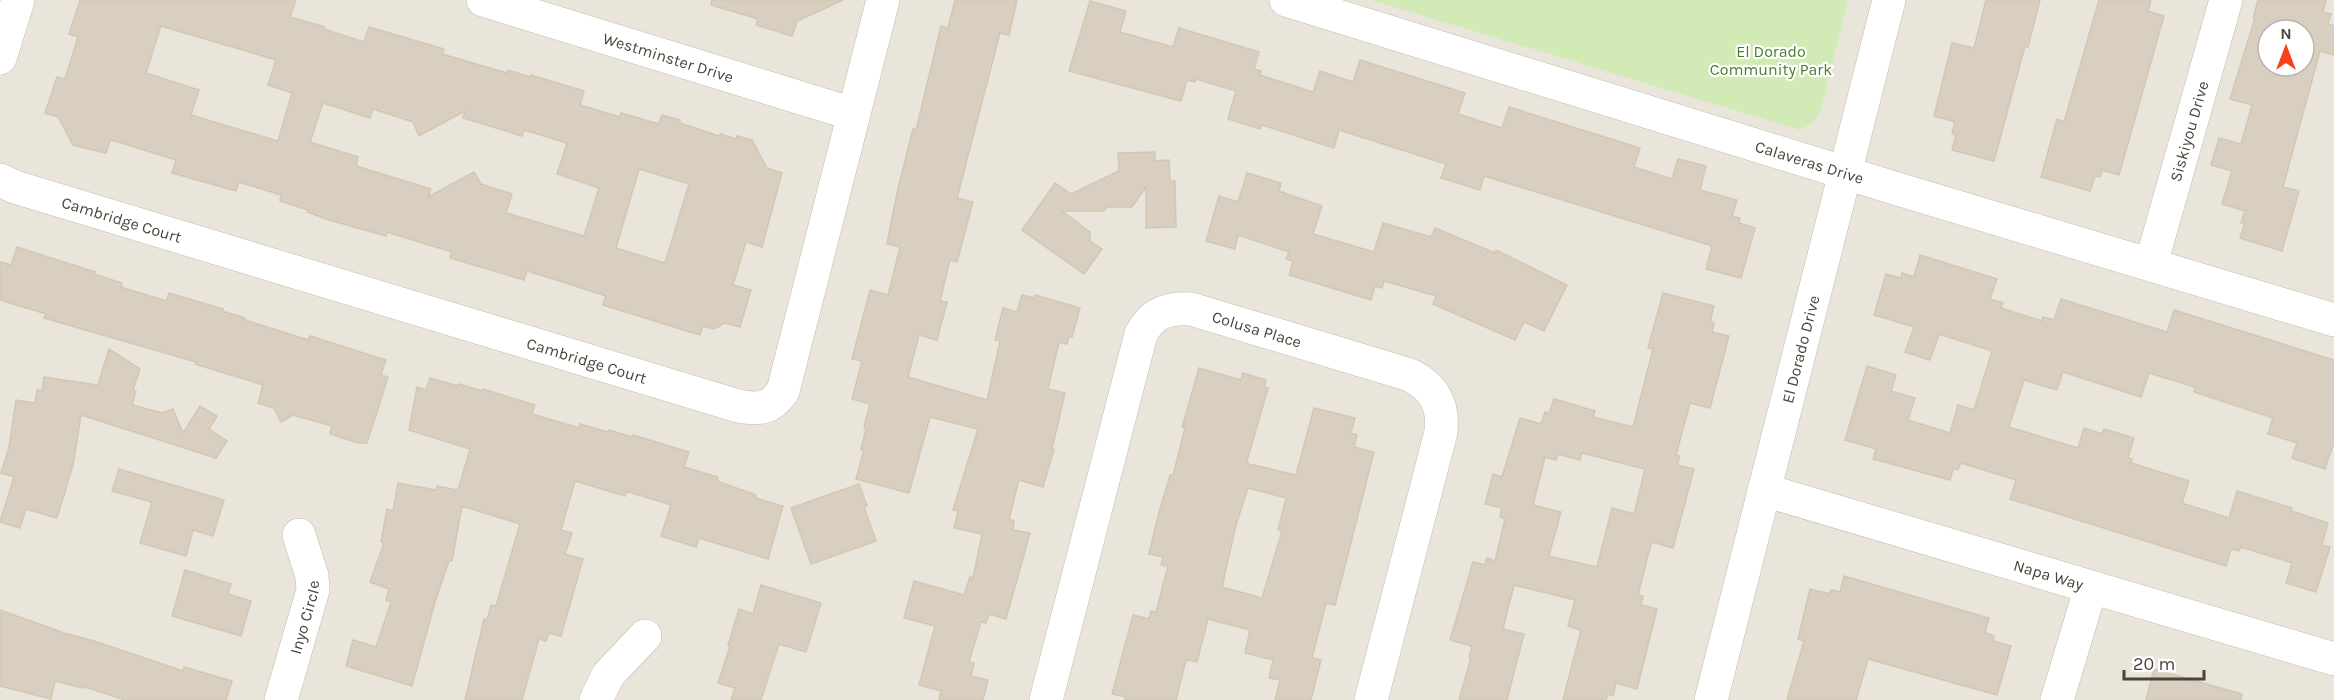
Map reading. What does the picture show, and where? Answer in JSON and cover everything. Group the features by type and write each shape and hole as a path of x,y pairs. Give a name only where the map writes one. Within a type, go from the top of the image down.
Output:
{"street":[{"path":"0,58 18,0"},
{"name":"Westminster Drive","path":"483,0 553,10 853,114"},
{"name":"Cambridge Court","path":"0,180 38,194 738,406 753,409 768,408 783,391 883,0"},
{"name":"Calaveras Drive","path":"1286,0 1846,173 2334,320"},
{"name":"El Dorado Drive","path":"1711,700 1889,0"},
{"name":"Siskiyou Drive","path":"2151,264 2226,0"},
{"name":"Colusa Place","path":"1046,700 1141,334 1152,318 1160,312 1180,308 1191,309 1410,375 1427,385 1438,398 1442,415 1441,432 1371,700"},
{"name":"Napa Way","path":"1764,490 2334,659"},
{"name":"Inyo Circle","path":"281,700 313,590 312,576 299,535"},
{"path":"2057,700 2091,586"},
{"path":"596,700 608,675 645,636"}],"shaded area":[{"path":"0,0 2334,0 2334,700 0,700"}],"green space":[{"name":"El Dorado Community Park","path":"1371,0 1848,0 1821,109 1813,123 1800,130"}],"building":[{"path":"80,0 296,0 290,17 364,42 369,27 444,49 442,54 507,73 508,70 530,77 531,75 584,91 580,105 620,117 621,113 659,124 662,115 719,136 720,134 736,139 737,136 752,140 767,168 782,173 762,247 746,242 733,285 751,290 740,327 725,323 714,329 703,326 700,335 603,305 606,296 569,284 527,271 524,280 450,258 452,252 387,232 386,236 329,220 280,201 281,195 239,182 236,191 172,173 176,160 115,141 110,140 106,153 73,145 58,117 45,113 57,77 65,79 78,37 69,34","holes":["161,26 276,60 268,85 292,93 278,141 191,115 199,90 146,73","323,103 370,118 373,109 413,122 419,136 465,111 463,118 522,136 524,130 567,143 557,174 599,188 584,236 506,213 512,194 481,184 474,172 428,197 431,189 356,166 358,157 310,142","639,169 689,184 665,263 616,248"]},
{"path":"712,0 843,0 797,21 792,36 756,25 758,19 711,5"},
{"path":"955,0 1017,0 1009,35 1000,33 957,198 973,202 957,262 950,260 940,301 947,302 937,340 919,335 908,377 987,400 1000,341 995,340 1003,308 1017,312 1022,295 1034,298 1035,295 1080,308 1072,337 1069,337 1067,344 1059,342 1048,389 1065,393 1052,449 1054,450 1043,487 1019,480 1009,519 1014,521 1013,530 1030,533 1006,619 989,614 986,623 981,622 969,662 974,663 971,676 988,680 983,700 939,700 941,691 919,685 935,626 904,618 914,581 964,595 970,577 973,578 982,534 954,528 958,511 953,510 978,429 930,417 909,493 856,479 864,450 861,450 870,404 852,399 862,361 852,359 870,290 888,295 900,247 887,244 897,193 913,129 916,130 941,26 948,28"},
{"path":"1986,0 2040,0 1994,161 1952,150 1956,135 1952,134 1955,122 1934,116 1952,43 1974,48"},
{"path":"2099,0 2151,0 2148,11 2164,16 2119,175 2102,170 2100,177 2095,176 2090,191 2041,177 2057,119 2064,122"},
{"path":"2258,0 2326,0 2323,12 2331,14 2328,24 2334,26 2334,55 2320,51 2316,66 2316,18 2256,18 2256,78 2313,78 2283,187 2299,191 2282,251 2240,238 2245,223 2241,223 2245,211 2222,204 2232,171 2211,165 2219,138 2241,144 2252,105 2230,99 2255,18 2253,18"},
{"path":"1090,1 1126,11 1120,32 1173,47 1179,28 1259,52 1254,69 1261,71 1260,75 1313,92 1320,71 1353,82 1360,60 1465,93 1458,114 1502,128 1509,107 1640,148 1634,167 1672,179 1678,159 1706,166 1700,190 1737,200 1732,216 1740,218 1739,223 1755,228 1741,278 1706,269 1712,246 1484,176 1480,190 1441,178 1446,164 1339,130 1334,148 1262,125 1260,129 1228,119 1236,91 1196,79 1195,82 1187,80 1181,101 1069,71"},
{"path":"1155,152 1155,161 1169,160 1170,181 1175,181 1176,227 1146,228 1146,187 1132,207 1107,207 1104,211 1062,211 1090,232 1090,241 1102,249 1084,274 1022,230 1055,183 1071,194 1119,171 1118,153"},
{"path":"1247,173 1281,183 1279,191 1322,206 1313,234 1374,252 1383,223 1431,237 1435,228 1495,253 1496,250 1567,285 1544,331 1524,322 1515,340 1433,304 1436,296 1384,281 1382,288 1375,286 1371,300 1289,275 1293,261 1286,259 1289,252 1238,235 1235,249 1206,241 1219,196 1238,202"},
{"path":"17,247 95,272 94,274 122,283 121,287 166,301 169,293 223,309 222,311 245,318 245,320 308,340 310,336 386,360 381,375 388,377 367,443 358,443 330,434 332,426 293,415 281,422 274,408 258,403 263,385 195,364 196,362 44,318 46,314 0,300 0,262 11,265"},
{"path":"1920,255 1997,279 1990,299 2003,303 2001,308 2042,321 2043,317 2054,320 2061,299 2167,332 2174,310 2334,360 2334,442 2325,469 2292,458 2297,443 2268,434 2273,418 2194,392 2195,387 2149,373 2141,397 2063,372 2057,390 2024,380 2009,427 2078,448 2084,428 2102,434 2104,429 2134,438 2128,458 2132,459 2131,463 2189,481 2182,503 2229,518 2237,491 2292,508 2291,511 2328,523 2322,545 2330,547 2316,592 2286,583 2292,563 2241,547 2239,551 2231,549 2226,566 2010,499 2016,480 1961,463 1958,470 1953,469 1950,480 1873,459 1876,449 1845,440 1867,366 1896,375 1891,391 1915,398 1908,420 1950,433 1958,405 1974,410 1992,351 1939,334 1930,360 1905,352 1914,327 1874,315 1886,274 1901,278 1902,273 1914,277"},
{"path":"1663,293 1714,306 1710,322 1714,323 1712,332 1729,336 1710,408 1690,403 1676,455 1680,456 1677,465 1694,469 1673,548 1652,542 1648,555 1638,595 1643,596 1641,605 1657,609 1637,689 1616,683 1613,696 1608,694 1606,700 1563,700 1581,630 1568,626 1575,600 1514,585 1503,629 1524,634 1507,700 1459,700 1471,658 1469,658 1472,646 1450,640 1473,562 1485,565 1487,558 1495,561 1505,519 1500,517 1502,508 1485,504 1493,474 1502,477 1520,418 1541,424 1545,412 1549,413 1554,399 1595,411 1593,417 1633,427 1653,349 1648,348","holes":["1582,453 1645,469 1634,514 1612,508 1597,567 1549,556 1561,512 1533,505 1545,457 1556,460 1558,454 1580,460"]},
{"path":"109,349 140,369 133,390 136,391 132,405 162,413 173,409 183,433 200,406 217,416 209,429 227,441 216,458 81,415 73,465 57,518 26,509 20,528 0,522 14,477 1,473 9,447 16,400 35,403 37,390 42,391 44,377 98,385"},
{"path":"1199,368 1241,380 1243,373 1266,380 1264,387 1268,388 1247,461 1249,464 1296,475 1314,408 1355,418 1351,433 1357,435 1354,447 1374,452 1335,605 1326,603 1312,658 1321,660 1311,700 1275,700 1280,680 1269,678 1273,660 1245,653 1250,630 1208,619 1197,662 1186,660 1176,700 1125,700 1126,697 1112,694 1133,615 1149,619 1151,611 1156,612 1168,566 1161,565 1163,557 1149,554 1170,475 1173,475 1185,428 1182,427","holes":["1248,488 1286,498 1278,530 1282,531 1262,598 1222,587 1236,525"]},
{"path":"430,378 482,391 483,389 535,405 532,414 579,428 580,424 632,437 633,435 689,452 684,467 718,477 717,481 756,495 755,498 783,506 768,559 699,538 696,547 661,536 671,505 626,491 625,496 575,481 561,530 572,533 565,554 583,559 561,636 549,633 546,641 539,639 522,700 465,700 484,619 487,620 491,605 496,606 520,524 462,506 452,561 449,561 435,602 412,686 346,666 353,640 376,647 391,602 386,600 389,589 370,582 384,543 381,542 387,509 393,511 398,483 436,490 437,486 458,490 470,449 409,430 417,387 426,390"},
{"path":"119,469 224,500 213,536 193,530 186,556 140,543 152,502 112,491"},
{"path":"859,484 876,541 811,564 791,508"},
{"path":"185,570 231,584 228,594 251,601 241,636 172,616"},
{"path":"1844,576 1989,618 1985,633 1994,636 1993,641 2011,646 1997,695 1868,659 1856,700 1787,700 1804,641 1798,639 1810,589 1830,594 1831,590 1840,592"},
{"path":"761,585 821,603 806,652 779,644 761,700 731,700 735,688 718,683 739,609 753,614"},
{"path":"0,610 183,671 184,667 232,681 226,700 125,700 82,686 82,688 55,681 51,699 0,686"},
{"path":"2154,669 2242,694 2241,700 2146,700"}]}
